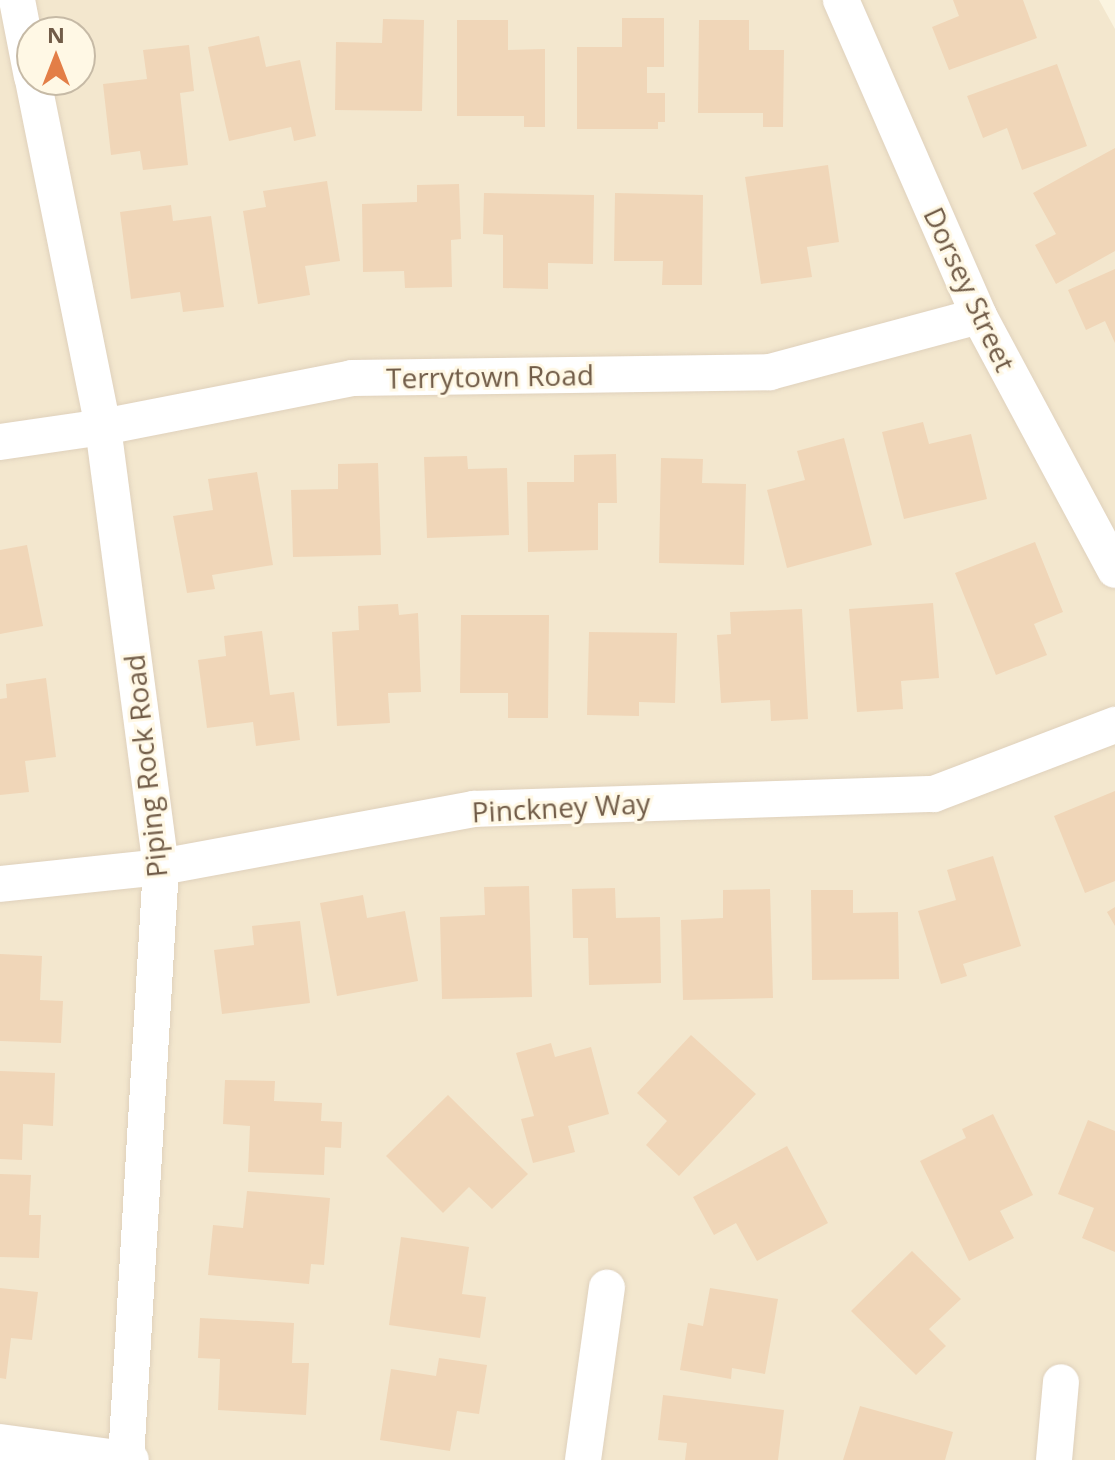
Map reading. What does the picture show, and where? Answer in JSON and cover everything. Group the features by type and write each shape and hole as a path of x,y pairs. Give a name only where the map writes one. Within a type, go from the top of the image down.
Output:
{"street":[{"name":"Dorsey Street","path":"841,0 979,316 1115,570"},
{"name":"Piping Rock Road","path":"36,96 103,427 161,867 128,1460"},
{"name":"Terrytown Road","path":"0,442 103,427 352,378 770,372 979,316"},
{"name":"Pinckney Way","path":"0,884 161,867 474,809 934,794 1115,725"},
{"path":"583,1460 607,1288"},
{"path":"1054,1460 1061,1382"},
{"path":"0,1442 128,1460"}],"shaded area":[{"path":"0,0 1099,0 1115,29 1115,1460 0,1460"}],"building":[{"path":"953,0 1023,0 1037,38 949,70 932,27 959,16"},
{"path":"622,18 664,18 664,67 647,67 647,93 665,93 665,122 658,122 658,129 577,129 577,47 622,47"},
{"path":"383,19 424,20 422,111 335,110 336,42 382,43"},
{"path":"457,20 508,20 508,50 545,49 545,127 524,127 524,116 457,116"},
{"path":"699,20 749,20 749,50 784,50 783,127 763,127 763,113 698,113"},
{"path":"259,36 266,67 300,60 316,136 294,141 291,127 229,141 208,47"},
{"path":"189,45 194,91 180,93 188,165 143,170 140,151 111,155 103,84 147,79 143,50"},
{"path":"1057,64 1087,146 1022,170 1007,128 983,138 967,96"},
{"path":"1115,148 1115,251 1056,284 1035,245 1056,234 1033,193"},
{"path":"828,165 839,242 807,247 812,277 761,284 745,177"},
{"path":"327,181 340,261 305,266 310,295 258,304 243,211 266,207 263,191"},
{"path":"459,184 461,239 451,240 452,287 405,288 404,271 363,272 362,204 417,202 417,185"},
{"path":"484,193 594,195 593,264 548,263 548,289 503,288 503,235 483,234"},
{"path":"615,193 703,195 702,285 662,285 663,261 614,261"},
{"path":"171,205 173,221 211,216 224,307 183,312 180,292 131,299 120,212"},
{"path":"1115,269 1115,343 1105,321 1086,330 1068,290"},
{"path":"923,422 929,444 971,434 987,499 904,519 882,432"},
{"path":"844,438 872,545 787,568 767,490 805,480 797,451"},
{"path":"616,454 617,503 598,503 598,550 528,552 527,482 574,482 574,455"},
{"path":"467,456 468,469 507,468 509,535 427,538 424,457"},
{"path":"661,458 703,459 702,483 746,484 744,565 659,563"},
{"path":"378,463 381,555 293,557 291,490 338,489 338,464"},
{"path":"257,472 273,565 212,575 215,589 187,593 173,516 213,510 208,479"},
{"path":"1035,542 1063,612 1034,624 1047,655 996,675 955,573"},
{"path":"27,545 43,626 0,634 0,550"},
{"path":"933,603 939,678 901,681 903,709 857,712 849,609"},
{"path":"398,604 399,615 418,613 421,692 388,693 390,723 337,726 332,632 359,630 358,606"},
{"path":"802,609 808,719 771,721 770,700 721,703 717,635 731,634 730,612"},
{"path":"461,615 549,615 548,718 508,718 508,693 460,693"},
{"path":"262,631 270,695 294,692 300,740 256,746 253,722 207,728 198,660 226,656 224,636"},
{"path":"589,632 677,633 675,703 639,702 639,716 587,715"},
{"path":"46,678 56,757 25,761 29,792 0,795 0,699 7,698 6,684"},
{"path":"1115,791 1115,881 1085,893 1054,816"},
{"path":"993,856 1021,946 963,964 967,976 941,984 918,911 956,900 947,870"},
{"path":"529,886 532,997 442,999 440,917 485,915 484,887"},
{"path":"615,888 616,918 660,917 661,983 589,985 588,938 573,938 572,889"},
{"path":"770,889 773,998 683,1000 681,920 723,918 723,890"},
{"path":"811,890 853,890 853,913 898,912 899,979 812,980"},
{"path":"363,895 367,918 405,911 418,981 337,996 320,903"},
{"path":"1115,907 1115,926 1107,912"},
{"path":"300,921 310,1003 222,1014 214,950 254,945 252,926"},
{"path":"0,954 42,956 40,1000 63,1001 61,1043 0,1041"},
{"path":"691,1035 756,1094 679,1176 646,1145 667,1121 637,1093"},
{"path":"551,1043 555,1057 591,1047 609,1114 568,1126 575,1152 533,1163 521,1119 534,1116 516,1053"},
{"path":"0,1071 55,1073 53,1126 23,1124 22,1160 0,1159"},
{"path":"225,1080 275,1081 274,1101 322,1103 321,1121 342,1122 341,1148 325,1147 324,1175 248,1172 250,1126 223,1124"},
{"path":"448,1095 528,1174 492,1209 469,1187 443,1213 386,1156"},
{"path":"993,1114 1033,1195 1000,1211 1014,1238 969,1261 920,1161 966,1138 962,1129"},
{"path":"1088,1120 1115,1131 1115,1252 1082,1238 1094,1208 1058,1194"},
{"path":"787,1146 828,1223 757,1261 736,1223 714,1235 693,1197"},
{"path":"0,1174 31,1175 29,1215 41,1215 39,1258 0,1257"},
{"path":"247,1191 330,1198 324,1265 311,1264 309,1284 208,1275 213,1225 243,1228"},
{"path":"401,1237 469,1247 462,1294 486,1297 480,1338 389,1325"},
{"path":"912,1251 961,1299 929,1329 946,1346 916,1375 851,1311"},
{"path":"0,1288 38,1292 32,1340 11,1338 6,1379 0,1378"},
{"path":"710,1288 778,1299 765,1374 732,1368 731,1379 680,1370 688,1323 703,1326"},
{"path":"200,1318 294,1323 292,1363 309,1363 306,1415 218,1410 220,1359 198,1358"},
{"path":"439,1358 487,1365 479,1414 457,1411 450,1451 380,1440 391,1369 436,1376"},
{"path":"663,1395 784,1410 778,1460 685,1460 687,1443 658,1440"},
{"path":"860,1406 953,1432 945,1460 843,1460"}]}
